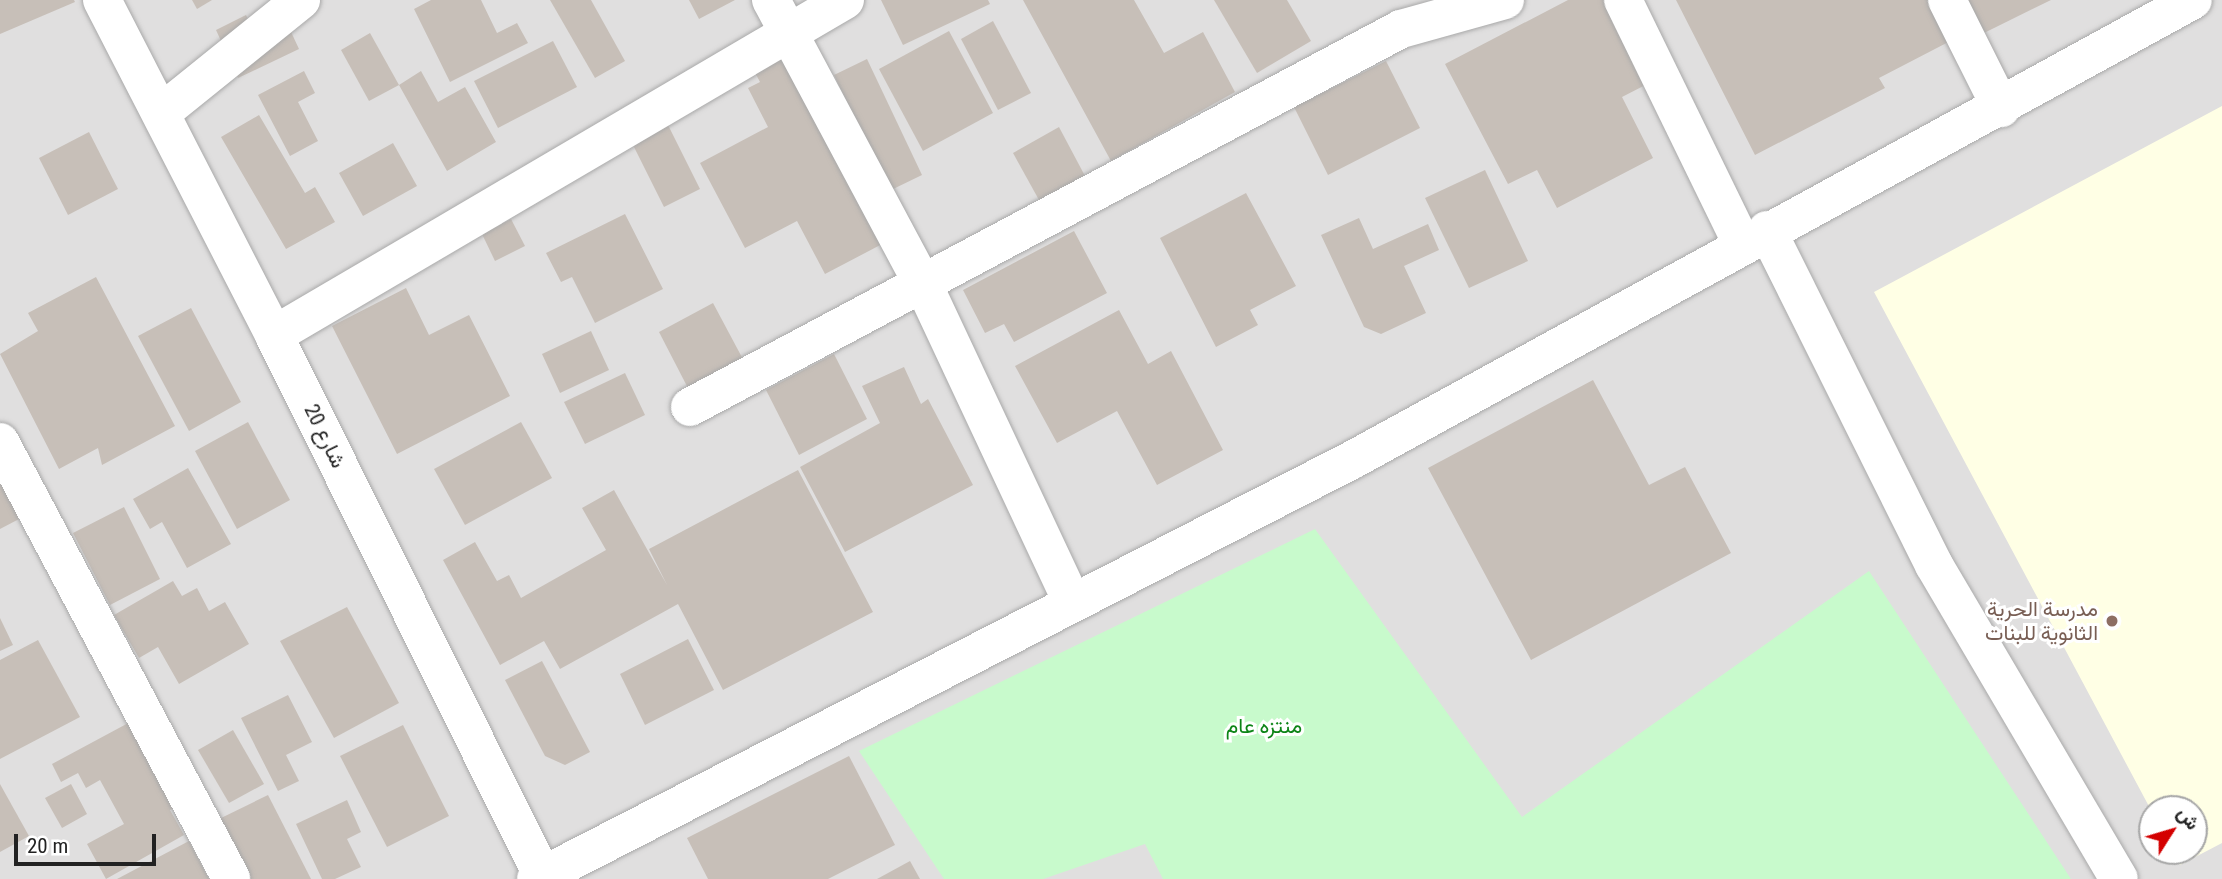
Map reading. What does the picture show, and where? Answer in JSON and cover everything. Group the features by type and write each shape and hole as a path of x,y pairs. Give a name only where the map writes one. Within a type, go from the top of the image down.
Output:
{"street":[{"name":"شارع 20","path":"102,0 274,335 541,878"},
{"path":"161,113 300,0"},
{"path":"274,335 779,16 845,0"},
{"path":"690,407 924,286 1401,29 1505,0"},
{"path":"1623,0 1934,565 2119,879"},
{"path":"1947,0 2001,108"},
{"path":"541,878 1354,459 1755,237 2001,108 2193,0"},
{"path":"779,16 924,286 1072,602"},
{"path":"0,442 231,879"}],"shaded area":[{"path":"0,0 2222,0 2222,879 0,879"},
{"path":"2222,106 2222,843 2208,850 2208,795 2143,795 1874,292"}],"green space":[{"name":"منتزه عام","path":"1315,529 1522,817 1869,571 2071,879 1163,879 1145,844 1043,879 944,879 859,751"}],"building":[{"path":"0,0 74,0 75,2 0,34"},
{"path":"192,0 212,0 197,9"},
{"path":"431,0 481,0 497,33 517,23 528,43 450,82 414,9"},
{"path":"550,0 591,0 625,61 595,78"},
{"path":"689,0 735,0 699,19"},
{"path":"881,0 988,0 990,4 903,45"},
{"path":"1023,0 1134,0 1164,53 1203,32 1235,92 1111,161"},
{"path":"1214,0 1287,0 1311,41 1257,73"},
{"path":"1568,0 1617,0 1657,79 1622,97 1653,158 1557,208 1537,170 1508,184 1445,64"},
{"path":"1676,0 1942,0 1960,36 1879,78 1885,88 1755,155"},
{"path":"1968,0 2051,0 1984,33"},
{"path":"246,15 255,33 285,19 299,49 238,78 216,30"},
{"path":"993,21 1031,93 998,110 961,39"},
{"path":"949,31 993,113 923,151 879,69"},
{"path":"370,33 399,85 369,101 341,50"},
{"path":"553,41 577,87 498,128 474,81"},
{"path":"782,46 886,242 825,274 797,221 745,248 700,163 768,127 748,88 760,82 750,63"},
{"path":"867,59 922,175 889,191 834,75"},
{"path":"1386,61 1420,128 1328,175 1294,107"},
{"path":"304,71 315,93 298,102 318,141 290,156 258,95"},
{"path":"421,71 438,102 465,87 496,142 447,171 399,85"},
{"path":"259,115 305,193 315,187 335,222 286,249 221,137"},
{"path":"665,119 700,189 664,207 629,137"},
{"path":"1059,127 1085,176 1039,200 1013,153"},
{"path":"89,132 118,189 68,215 39,158"},
{"path":"393,143 417,186 363,216 339,173"},
{"path":"1485,170 1528,261 1469,288 1425,198"},
{"path":"1246,193 1296,286 1250,310 1258,325 1216,347 1160,238"},
{"path":"625,214 663,289 595,323 572,277 561,282 546,253"},
{"path":"1359,218 1373,249 1428,224 1439,250 1404,266 1426,313 1381,334 1364,327 1321,235"},
{"path":"511,219 525,246 495,261 482,234"},
{"path":"1074,231 1107,293 1014,342 1004,324 985,333 963,290"},
{"path":"96,277 175,426 102,465 98,448 59,469 0,354 38,331 28,313"},
{"path":"406,288 429,335 469,315 510,396 397,454 332,326"},
{"path":"713,303 745,363 690,392 659,332"},
{"path":"191,308 241,402 189,431 138,336"},
{"path":"1119,310 1148,364 1171,351 1223,450 1157,485 1117,411 1057,443 1015,366"},
{"path":"591,331 609,370 560,393 542,354"},
{"path":"834,354 867,419 799,455 766,390"},
{"path":"904,367 921,404 928,399 973,485 845,552 800,467 880,423 862,386"},
{"path":"625,373 645,415 585,444 564,402"},
{"path":"1593,380 1649,485 1685,467 1731,553 1531,660 1428,468"},
{"path":"248,422 290,500 237,529 195,451"},
{"path":"521,422 552,478 465,525 434,469"},
{"path":"188,468 231,544 187,568 162,522 150,529 133,499"},
{"path":"798,470 873,612 723,690 678,604 560,669 544,641 500,665 443,560 475,542 497,581 509,575 521,598 606,550 582,508 614,490 667,585 649,549"},
{"path":"0,478 21,518 0,529"},
{"path":"124,507 160,579 110,605 73,533"},
{"path":"173,581 182,596 197,588 209,611 225,602 249,644 179,684 158,647 139,658 114,615"},
{"path":"347,607 399,703 334,738 280,641"},
{"path":"0,618 13,645 0,651"},
{"path":"688,639 714,690 645,725 620,674"},
{"path":"38,640 80,717 0,759 0,660"},
{"path":"542,661 590,752 565,765 545,756 505,680"},
{"path":"288,695 312,742 286,755 299,781 278,791 241,718"},
{"path":"132,721 178,806 170,810 184,835 106,879 87,844 124,824 100,780 86,788 78,773 61,782 52,764"},
{"path":"403,725 449,816 387,847 340,756"},
{"path":"233,730 264,784 229,803 198,750"},
{"path":"849,756 895,845 828,879 708,879 687,838"},
{"path":"0,784 29,836 0,852"},
{"path":"71,784 87,814 62,828 45,798"},
{"path":"268,795 311,879 247,879 217,820"},
{"path":"347,800 361,832 347,839 361,867 335,879 322,879 296,824"},
{"path":"189,841 209,879 117,879"},
{"path":"910,861 920,879 877,879"}],"place":[{"name":"مدرسة الحرية الثانوية للبنات","path":"2112,621"}]}
